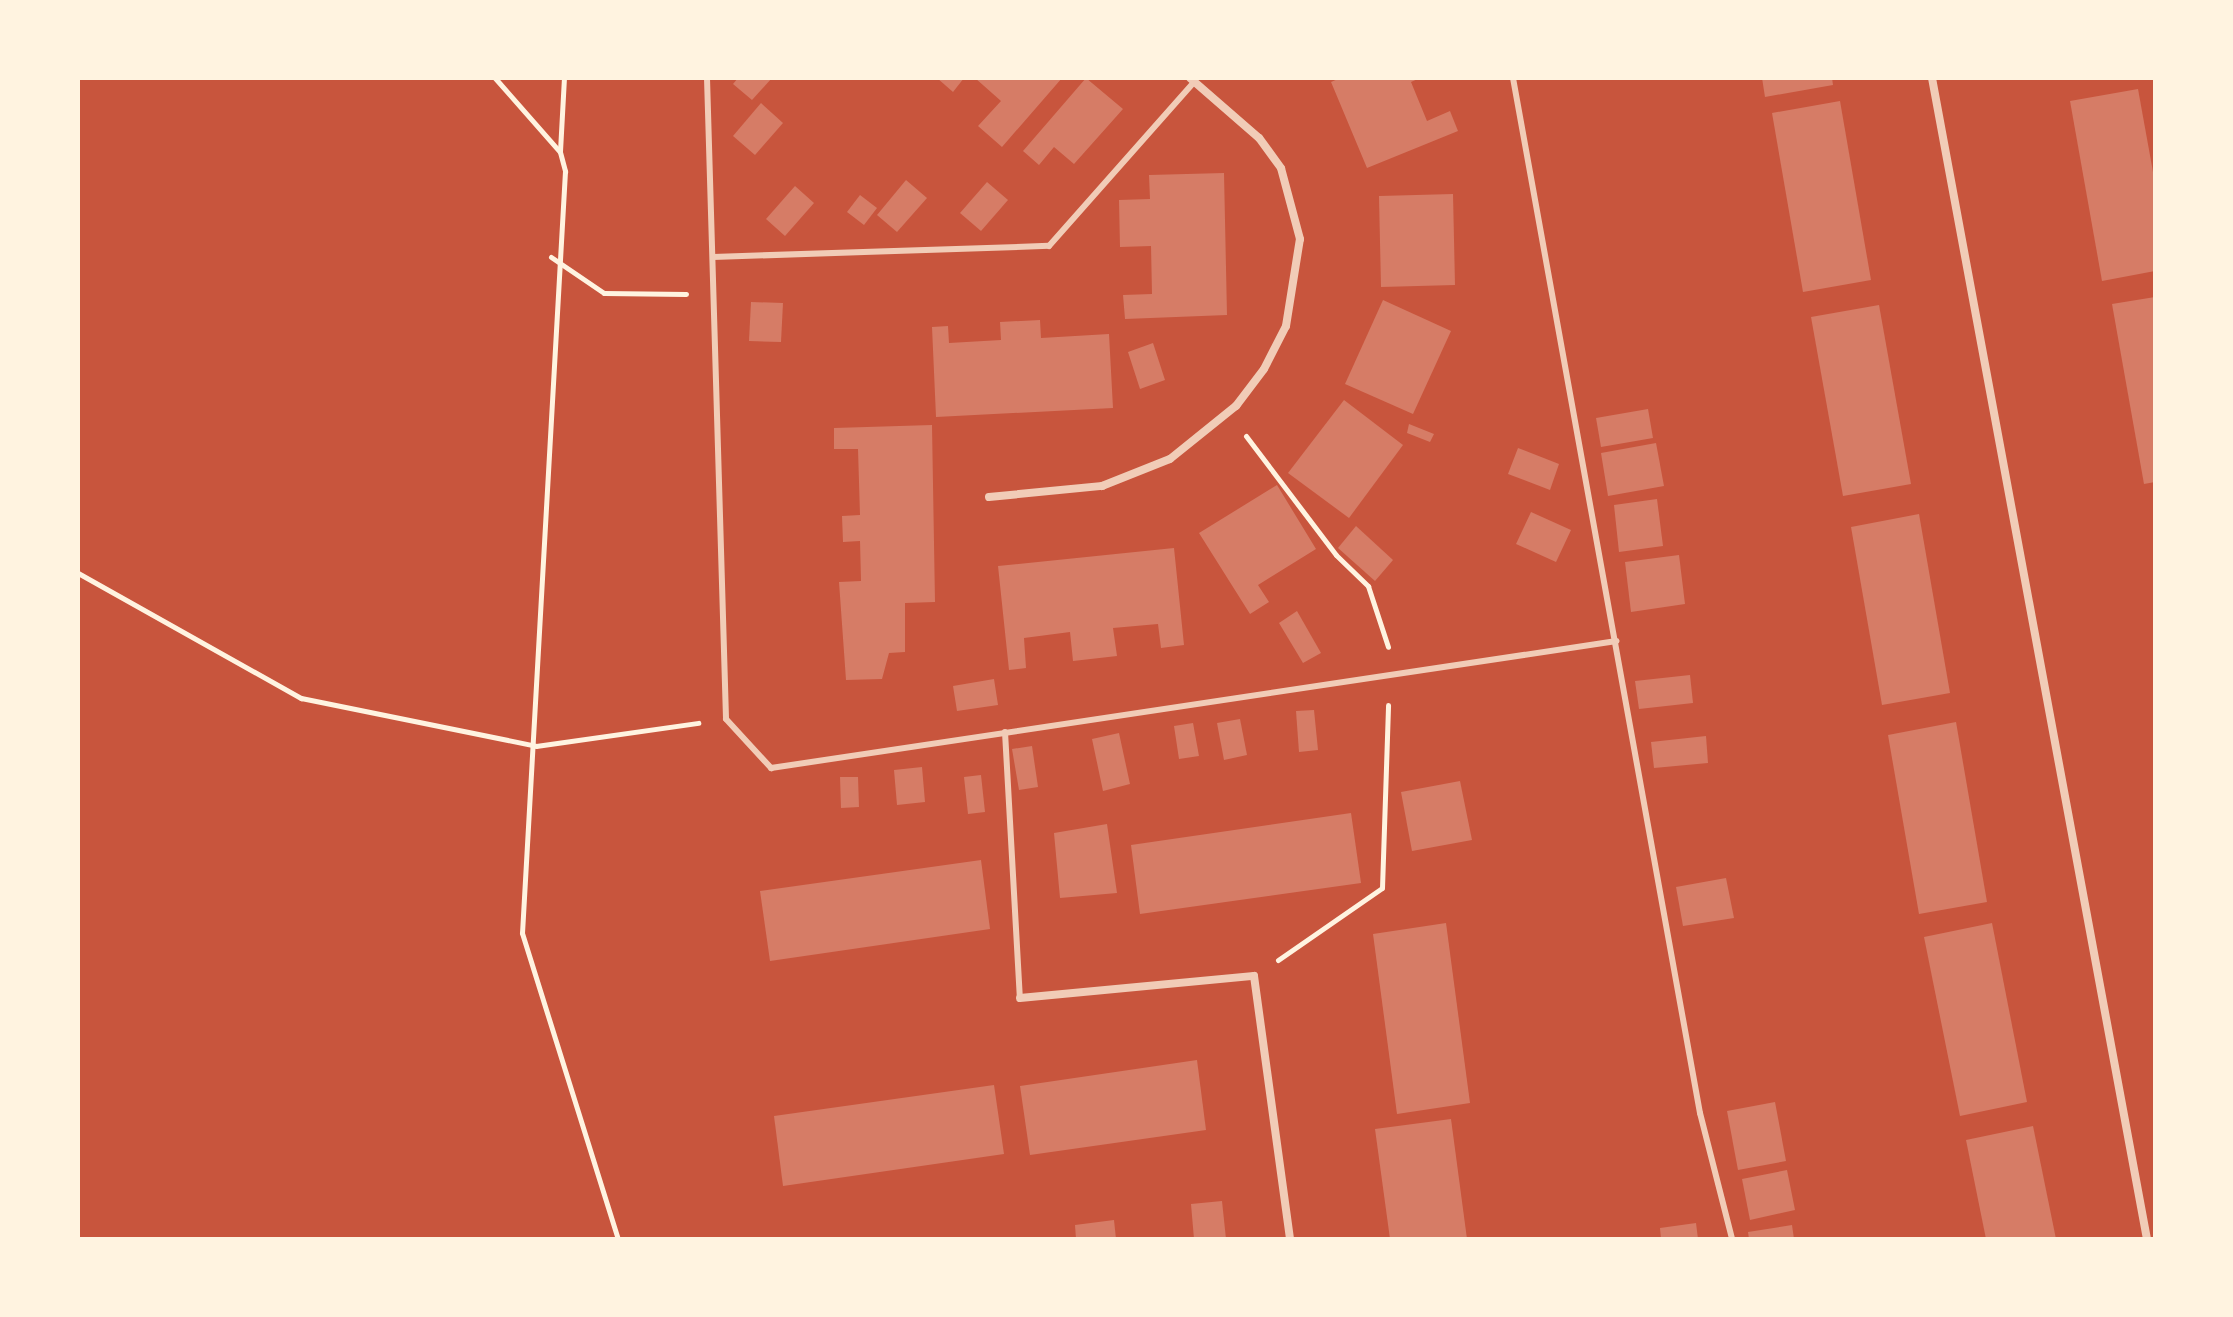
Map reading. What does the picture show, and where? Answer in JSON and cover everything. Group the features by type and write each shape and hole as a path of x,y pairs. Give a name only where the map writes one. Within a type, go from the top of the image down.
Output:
{"street":[{"path":"1932,78 2147,1239"},
{"path":"989,497 1102,486 1138,476 1170,459 1227,414 1264,369 1286,326 1300,239 1281,168 1259,138 1192,80"},
{"path":"1020,998 1254,976 1290,1239"}],"lane":[{"path":"707,78 726,719 771,768 1617,641"},
{"path":"1513,78 1700,1113 1732,1239"},
{"path":"713,257 1049,246 1192,80"},
{"path":"1005,732 1020,998"}],"path":[{"path":"495,78 560,152"},
{"path":"564,78 560,152 565,171 562,264 536,746 522,933 618,1239"},
{"path":"551,257 604,293 715,294"},
{"path":"1227,414 1336,555 1368,586 1388,642 1382,888 1254,976"},
{"path":"78,573 301,698 536,746 726,719"}],"building":[{"path":"738,78 772,78 752,100 733,84"},
{"path":"937,78 964,78 953,92"},
{"path":"975,78 1062,78 1002,147 978,126 1001,101"},
{"path":"1086,78 1123,109 1074,164 1054,147 1039,165 1023,151"},
{"path":"1340,78 1420,78 1411,82 1427,121 1450,111 1458,131 1367,168 1331,82"},
{"path":"1762,78 1832,78 1833,85 1765,97"},
{"path":"2138,89 2155,183 2155,271 2102,281 2070,101"},
{"path":"1840,101 1871,280 1803,292 1772,113"},
{"path":"761,103 783,123 755,155 733,136"},
{"path":"1224,173 1227,315 1125,319 1123,295 1152,294 1151,246 1120,247 1119,200 1150,199 1149,175"},
{"path":"906,180 927,198 897,232 877,215"},
{"path":"987,182 1008,200 981,231 960,213"},
{"path":"795,186 814,203 785,236 766,219"},
{"path":"1453,194 1455,285 1381,287 1379,196"},
{"path":"860,195 877,208 864,225 847,212"},
{"path":"2155,297 2155,482 2144,484 2112,304"},
{"path":"1383,300 1451,331 1413,414 1345,384"},
{"path":"751,302 783,303 781,342 749,341"},
{"path":"1879,305 1911,484 1843,496 1811,317"},
{"path":"1040,320 1041,338 1109,334 1113,408 936,417 932,327 948,326 949,343 1001,340 1000,322"},
{"path":"1153,343 1165,380 1140,389 1128,352"},
{"path":"1344,400 1403,445 1349,518 1288,473"},
{"path":"1648,409 1653,438 1601,447 1596,418"},
{"path":"1409,424 1434,434 1430,442 1407,433"},
{"path":"932,425 935,602 905,603 905,652 889,653 882,679 846,680 839,582 861,581 860,541 843,542 842,516 860,515 858,449 834,449 834,428"},
{"path":"1656,443 1664,486 1608,496 1601,453"},
{"path":"1518,448 1559,464 1550,490 1508,474"},
{"path":"1277,485 1316,549 1258,585 1269,602 1250,614 1199,533"},
{"path":"1657,499 1663,546 1619,552 1614,505"},
{"path":"1531,512 1571,530 1556,562 1516,544"},
{"path":"1919,514 1950,693 1882,705 1851,527"},
{"path":"1356,526 1393,560 1375,581 1338,548"},
{"path":"1174,548 1184,645 1161,648 1158,624 1113,628 1117,656 1073,661 1070,632 1024,638 1026,668 1009,670 998,566"},
{"path":"1679,555 1685,604 1631,612 1625,562"},
{"path":"1297,611 1321,653 1303,663 1279,623"},
{"path":"1690,675 1693,703 1639,709 1635,681"},
{"path":"994,679 998,705 957,711 953,686"},
{"path":"1314,710 1318,750 1299,752 1296,711"},
{"path":"1240,719 1247,755 1224,760 1217,723"},
{"path":"1956,722 1987,902 1919,914 1888,735"},
{"path":"1193,723 1199,756 1179,759 1174,726"},
{"path":"1119,733 1130,784 1103,791 1092,739"},
{"path":"1706,736 1708,763 1654,768 1651,742"},
{"path":"1032,746 1038,787 1019,790 1012,749"},
{"path":"922,767 925,802 897,805 894,770"},
{"path":"981,775 985,812 968,814 964,777"},
{"path":"840,777 858,777 859,807 841,808"},
{"path":"1460,781 1472,840 1412,851 1401,792"},
{"path":"1351,813 1361,883 1140,914 1131,845"},
{"path":"1107,824 1117,893 1060,898 1054,833"},
{"path":"981,860 990,929 770,961 760,891"},
{"path":"1726,878 1734,918 1683,926 1676,887"},
{"path":"1446,923 1470,1103 1397,1114 1373,934"},
{"path":"1992,923 2027,1102 1960,1116 1924,937"},
{"path":"1197,1060 1206,1130 1030,1155 1020,1086"},
{"path":"994,1085 1004,1154 783,1186 774,1116"},
{"path":"1775,1102 1786,1161 1738,1170 1727,1111"},
{"path":"1451,1119 1467,1239 1390,1239 1375,1129"},
{"path":"2033,1126 2056,1239 1986,1239 1966,1140"},
{"path":"1787,1170 1795,1210 1750,1220 1742,1179"},
{"path":"1222,1201 1226,1239 1194,1239 1191,1204"},
{"path":"1114,1220 1116,1239 1076,1239 1075,1225"},
{"path":"1696,1223 1698,1239 1661,1239 1660,1228"},
{"path":"1792,1225 1794,1239 1749,1239 1748,1232"}]}
